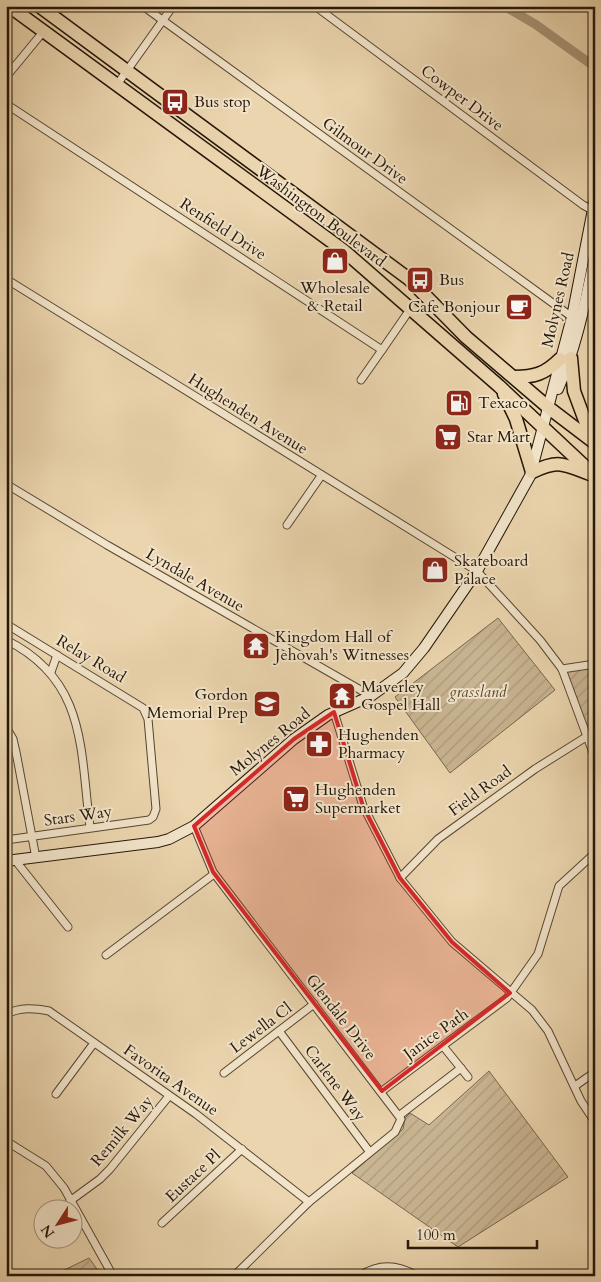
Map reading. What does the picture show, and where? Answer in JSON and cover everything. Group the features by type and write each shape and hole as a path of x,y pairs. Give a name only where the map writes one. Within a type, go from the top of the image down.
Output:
{"highway":[{"name":"Washington Boulevard","path":"9,6 343,250 499,386 595,476"},
{"name":"Washington Boulevard","path":"38,6 409,279 466,337 549,408 594,443"},
{"path":"514,377 537,376 566,359 575,398 594,443"},
{"path":"499,386 516,419 532,472 550,464 557,464 595,476"}],"main road":[{"name":"Molynes Road","path":"566,359 572,317 594,204"},
{"name":"Molynes Road","path":"11,861 158,842 174,836 194,826 294,739 334,712 371,696 403,673 424,648 477,571 532,472 549,408 566,359 595,256"}],"street":[{"name":"Gilmour Drive","path":"143,6 572,317"},
{"path":"116,86 173,6"},
{"name":"Cowper Drive","path":"315,6 575,199 594,204"},
{"path":"6,77 43,32"},
{"name":"Renfield Drive","path":"6,104 382,350"},
{"name":"Hughenden Avenue","path":"6,279 477,571 540,640 562,669 595,758"},
{"path":"361,380 411,308"},
{"path":"287,525 321,476"},
{"name":"Lyndale Avenue","path":"6,484 107,545 371,696"},
{"name":"Relay Road","path":"6,624 143,708 148,720 156,809 154,818"},
{"path":"6,640 27,652 51,672 69,701 79,732 90,828"},
{"path":"51,672 57,655"},
{"path":"562,669 595,664"},
{"path":"334,712 363,806 377,837 400,878 452,942 508,995 532,1010 548,1031 595,1122"},
{"path":"6,727 13,739 16,752 36,858"},
{"name":"Field Road","path":"400,878 438,838 535,769 586,737"},
{"name":"Stars Way","path":"6,840 143,822 154,818"},
{"name":"Glendale Drive","path":"194,826 214,874 400,1114"},
{"name":"Janice Path","path":"382,1091 508,995 538,954 559,886 595,854"},
{"path":"11,861 68,927"},
{"path":"106,955 214,874"},
{"name":"Lewella Cl","path":"224,1072 314,1004"},
{"name":"Favorita Avenue","path":"6,1014 20,1009 34,1008 49,1012 170,1096 242,1149 309,1202"},
{"name":"Carlene Way","path":"279,1032 369,1151"},
{"path":"56,1094 94,1043"},
{"path":"443,1046 468,1077"},
{"path":"234,1276 309,1202 400,1126 400,1114 461,1068"},
{"path":"575,1086 595,1072"},
{"name":"Remilk Way","path":"71,1200 105,1174 170,1096"},
{"path":"6,1141 46,1166 69,1200"},
{"name":"Eustace Pl","path":"162,1223 242,1149"},
{"path":"82,1222 113,1276"},
{"path":"360,1276 373,1267 387,1265 401,1268 417,1276"}],"highlighted area":[{"path":"334,712 363,806 400,878 452,942 510,993 382,1091 213,872 194,826 294,739"}],"green space":[{"name":"grassland","path":"498,618 555,690 450,773 395,697"},
{"path":"595,664 595,758 562,669"},
{"path":"489,1071 568,1177 458,1247 352,1173 403,1129 405,1118 410,1113 429,1125"},
{"path":"89,1258 102,1276 52,1276"}],"waterway":[{"path":"504,6 535,24 595,67"}],"place":[{"name":"Bus stop","path":"175,102"},
{"name":"Wholesale & Retail","path":"335,261"},
{"name":"Bus","path":"420,280"},
{"name":"Cafe Bonjour","path":"519,307"},
{"name":"Texaco","path":"459,403"},
{"name":"Star Mart","path":"448,437"},
{"name":"Skateboard Palace","path":"435,570"},
{"name":"Kingdom Hall of Jehovah's Witnesses","path":"256,646"},
{"name":"Maverley Gospel Hall","path":"342,696"},
{"name":"Gordon Memorial Prep","path":"267,704"},
{"name":"Hughenden Pharmacy","path":"319,744"},
{"name":"Hughenden Supermarket","path":"296,799"}]}
